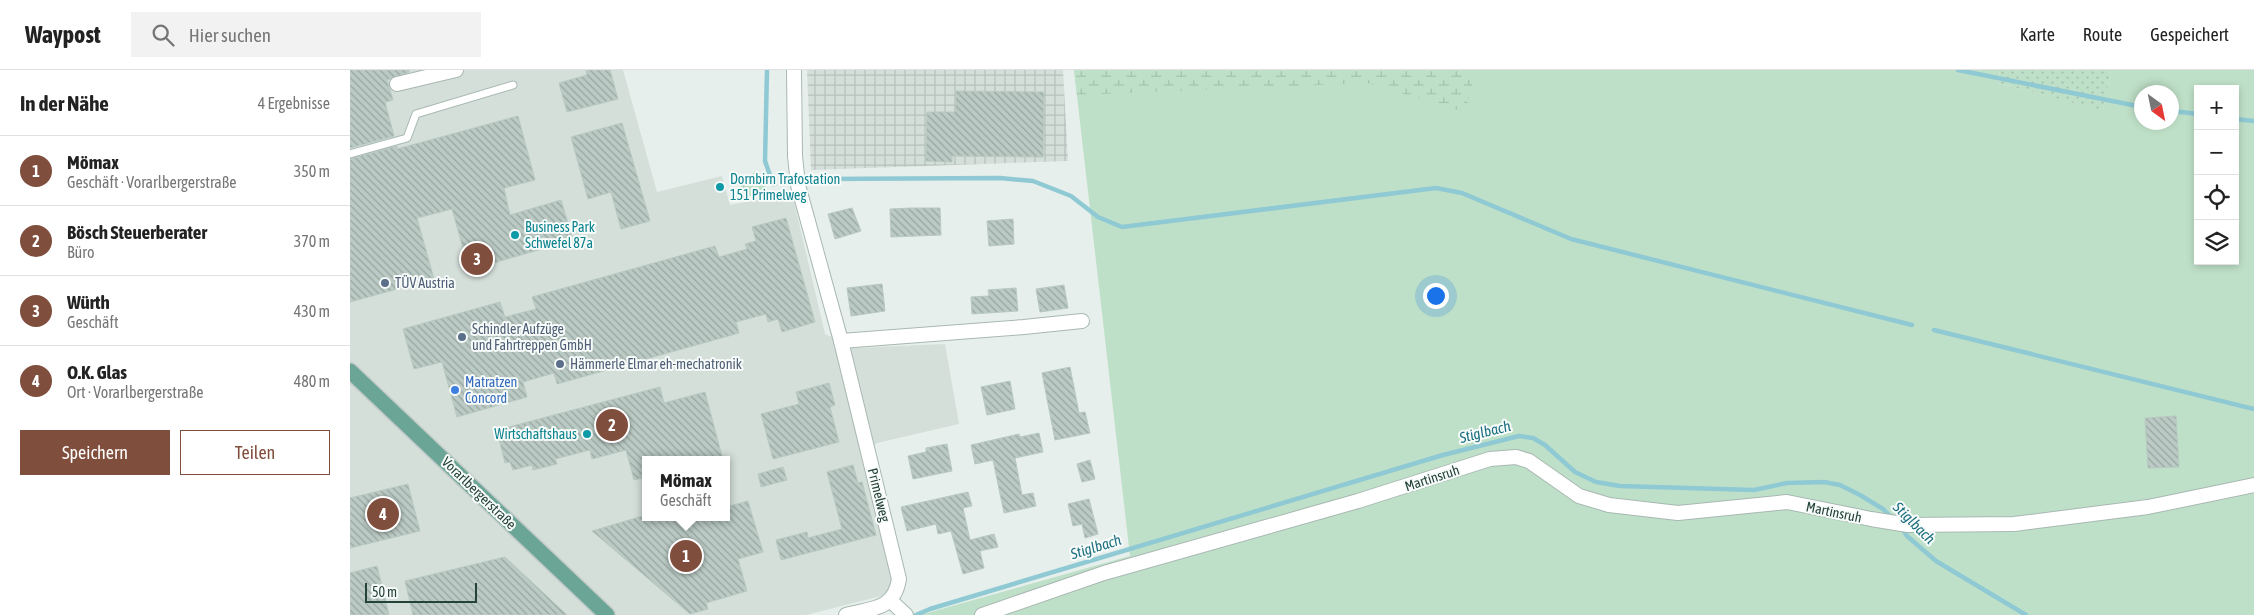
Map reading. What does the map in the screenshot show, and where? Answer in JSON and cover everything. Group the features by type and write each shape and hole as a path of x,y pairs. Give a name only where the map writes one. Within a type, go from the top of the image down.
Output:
{"main road":[{"name":"Vorarlbergerstraße","path":"350,372 607,615"}],"street":[{"path":"397,84 456,70"},
{"name":"Primelweg","path":"794,70 795,156 798,184 841,341 900,579 897,592 900,608 879,606 846,615"},
{"path":"841,341 1082,321"},
{"name":"Martinsruh","path":"982,615 1104,574 1358,501 1499,458 1516,457 1530,461 1579,496 1609,505 1678,513 1787,502 1884,522 1908,524 2014,524 2148,507 2254,485"}],"lane":[{"path":"350,154 407,138 416,114 514,85"}],"shaded area":[{"path":"350,70 623,70 657,192 722,176 730,205 792,193 825,334 856,348 945,344 959,424 877,443 863,452 887,547 893,593 806,615 350,615"},
{"path":"807,70 1063,70 1068,161 811,170"}],"green space":[{"path":"1074,70 2000,70 1998,83 2103,110 2111,70 2254,70 2254,615 920,615 1130,556"},
{"path":"1074,70 1476,70 1465,112 1367,83 1077,95"},
{"path":"2000,70 2111,70 2103,111 1998,83"},
{"path":"755,171 765,185 764,192 739,199 732,195"}],"building":[{"path":"350,70 409,70 409,72 387,80 393,100 385,102 394,136 350,148"},
{"path":"586,70 610,70 618,99 567,112 559,83 587,75"},
{"path":"956,91 1044,92 1043,157 952,156 952,162 926,161 927,112 955,112"},
{"path":"518,116 535,180 504,188 510,215 561,200 573,240 469,270 452,209 417,218 434,279 350,302 350,159 397,146 397,149"},
{"path":"622,123 650,221 621,229 611,192 588,199 571,137"},
{"path":"852,208 861,231 835,239 828,214"},
{"path":"940,208 941,235 891,237 890,209"},
{"path":"786,218 815,322 782,332 778,319 768,322 766,314 736,322 739,333 557,384 554,373 523,382 527,397 457,417 442,362 414,369 403,329 500,302 505,317 536,309 532,297 715,246 719,257 747,249 745,244 756,241 752,227"},
{"path":"1013,219 1014,244 989,246 987,221"},
{"path":"882,284 885,311 851,316 847,288"},
{"path":"1064,285 1068,308 1040,312 1036,289"},
{"path":"1016,288 1018,311 972,314 971,297 989,296 988,290"},
{"path":"1070,367 1079,413 1085,412 1090,433 1055,440 1042,373"},
{"path":"1010,381 1015,409 987,415 981,387"},
{"path":"829,383 835,405 830,407 839,442 773,459 761,414 799,404 796,392"},
{"name":"Wirtschaftshaus","path":"660,387 664,403 705,392 722,456 642,456 642,478 634,480 626,450 592,459 590,450 555,459 557,464 533,470 532,465 513,470 510,462 505,463 499,439 503,438 501,429"},
{"path":"2176,416 2179,467 2148,468 2145,418"},
{"path":"1039,433 1043,452 1015,458 1022,495 1033,493 1036,506 1004,513 993,460 975,464 971,445 1019,434 1020,437"},
{"path":"947,444 952,471 913,479 908,456 926,452 926,448"},
{"path":"1090,460 1095,479 1082,482 1077,464"},
{"path":"853,465 858,483 862,482 876,535 781,560 776,540 807,532 808,538 842,529 827,472"},
{"path":"783,467 787,480 761,487 758,474"},
{"path":"408,484 420,531 350,548 350,498"},
{"path":"968,492 972,506 963,508 970,540 994,534 998,547 980,551 984,568 963,574 951,531 938,534 936,524 907,531 901,507"},
{"path":"1089,499 1098,534 1085,538 1082,524 1073,526 1068,504"},
{"path":"748,501 763,552 738,559 747,591 706,603 708,609 690,614 592,531 642,516 642,521 730,521 730,506"},
{"path":"505,557 567,615 413,615 405,581"},
{"path":"377,566 389,615 350,615 350,573"}],"waterway":[{"path":"767,70 765,161 773,184 775,184"},
{"path":"1958,70 2134,105"},
{"path":"2179,112 2194,114"},
{"path":"2239,119 2254,121"},
{"path":"821,179 1000,178 1033,181 1071,196 1098,217 1122,227 1436,188 1462,193 1571,239 1912,325"},
{"path":"1934,330 2254,409"},
{"name":"Stiglbach","path":"916,615 930,609 1443,455 1519,436 1533,438 1545,445 1575,472 1596,482 1620,486 1754,490 1787,483 1824,482 1840,485 1860,495 1883,509 1892,518"},
{"name":"Stiglbach","path":"1901,527 1907,536 1936,561 2026,615"}],"place":[{"name":"Dornbirn Trafostation 151 Primelweg","path":"720,187"},
{"name":"Business Park Schwefel 87a","path":"515,235"},
{"name":"Würth","path":"477,259"},
{"name":"TÜV Austria","path":"385,283"},
{"name":"Schindler Aufzüge und Fahrtreppen GmbH","path":"462,337"},
{"name":"Hämmerle Elmar eh-mechatronik","path":"560,364"},
{"name":"Matratzen Concord","path":"455,390"},
{"name":"Bösch Steuerberater","path":"612,425"},
{"name":"Wirtschaftshaus","path":"587,434"},
{"name":"O.K. Glas","path":"383,514"},
{"name":"Mömax","path":"686,556"}]}
